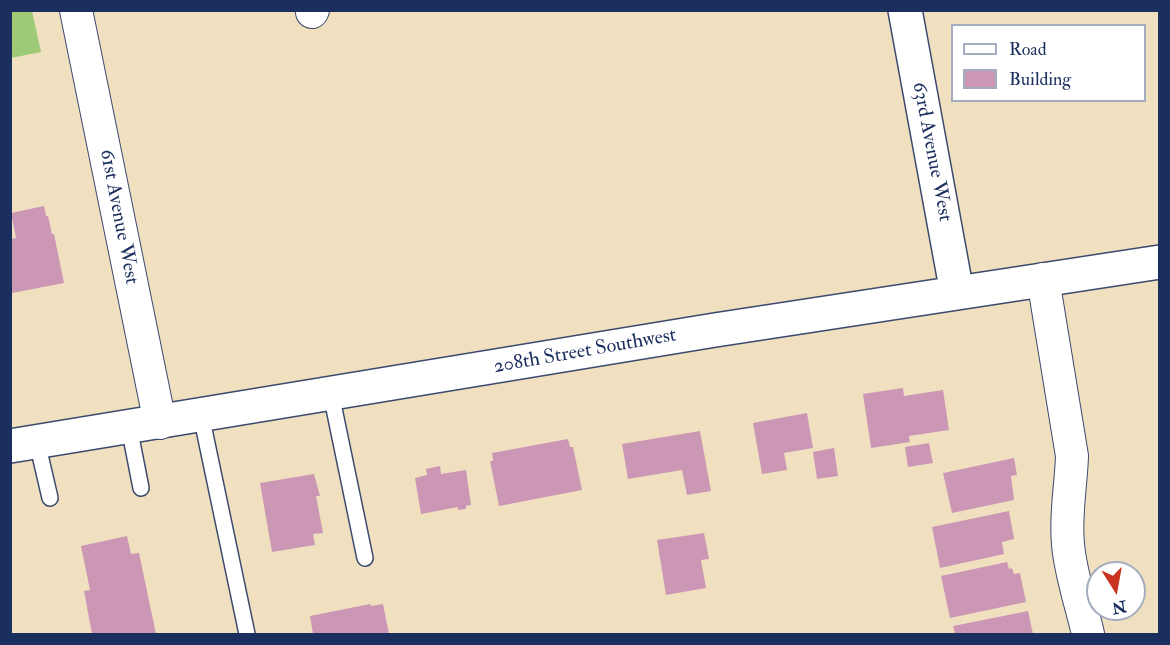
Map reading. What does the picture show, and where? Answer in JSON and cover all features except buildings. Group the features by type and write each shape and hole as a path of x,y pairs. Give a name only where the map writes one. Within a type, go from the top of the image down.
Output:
{"street":[{"name":"61st Avenue West","path":"76,10 144,425"},
{"name":"63rd Avenue West","path":"905,10 957,293"},
{"name":"208th Street Southwest","path":"24,444 715,330 1160,262"},
{"path":"1043,279 1072,456 1067,525 1068,547 1088,634"}],"lane":[{"path":"331,394 365,558"},
{"path":"201,416 247,634"},
{"path":"141,488 144,425"},
{"path":"24,444 50,498"}],"green space":[{"path":"11,10 32,11 41,52 11,58"}]}
